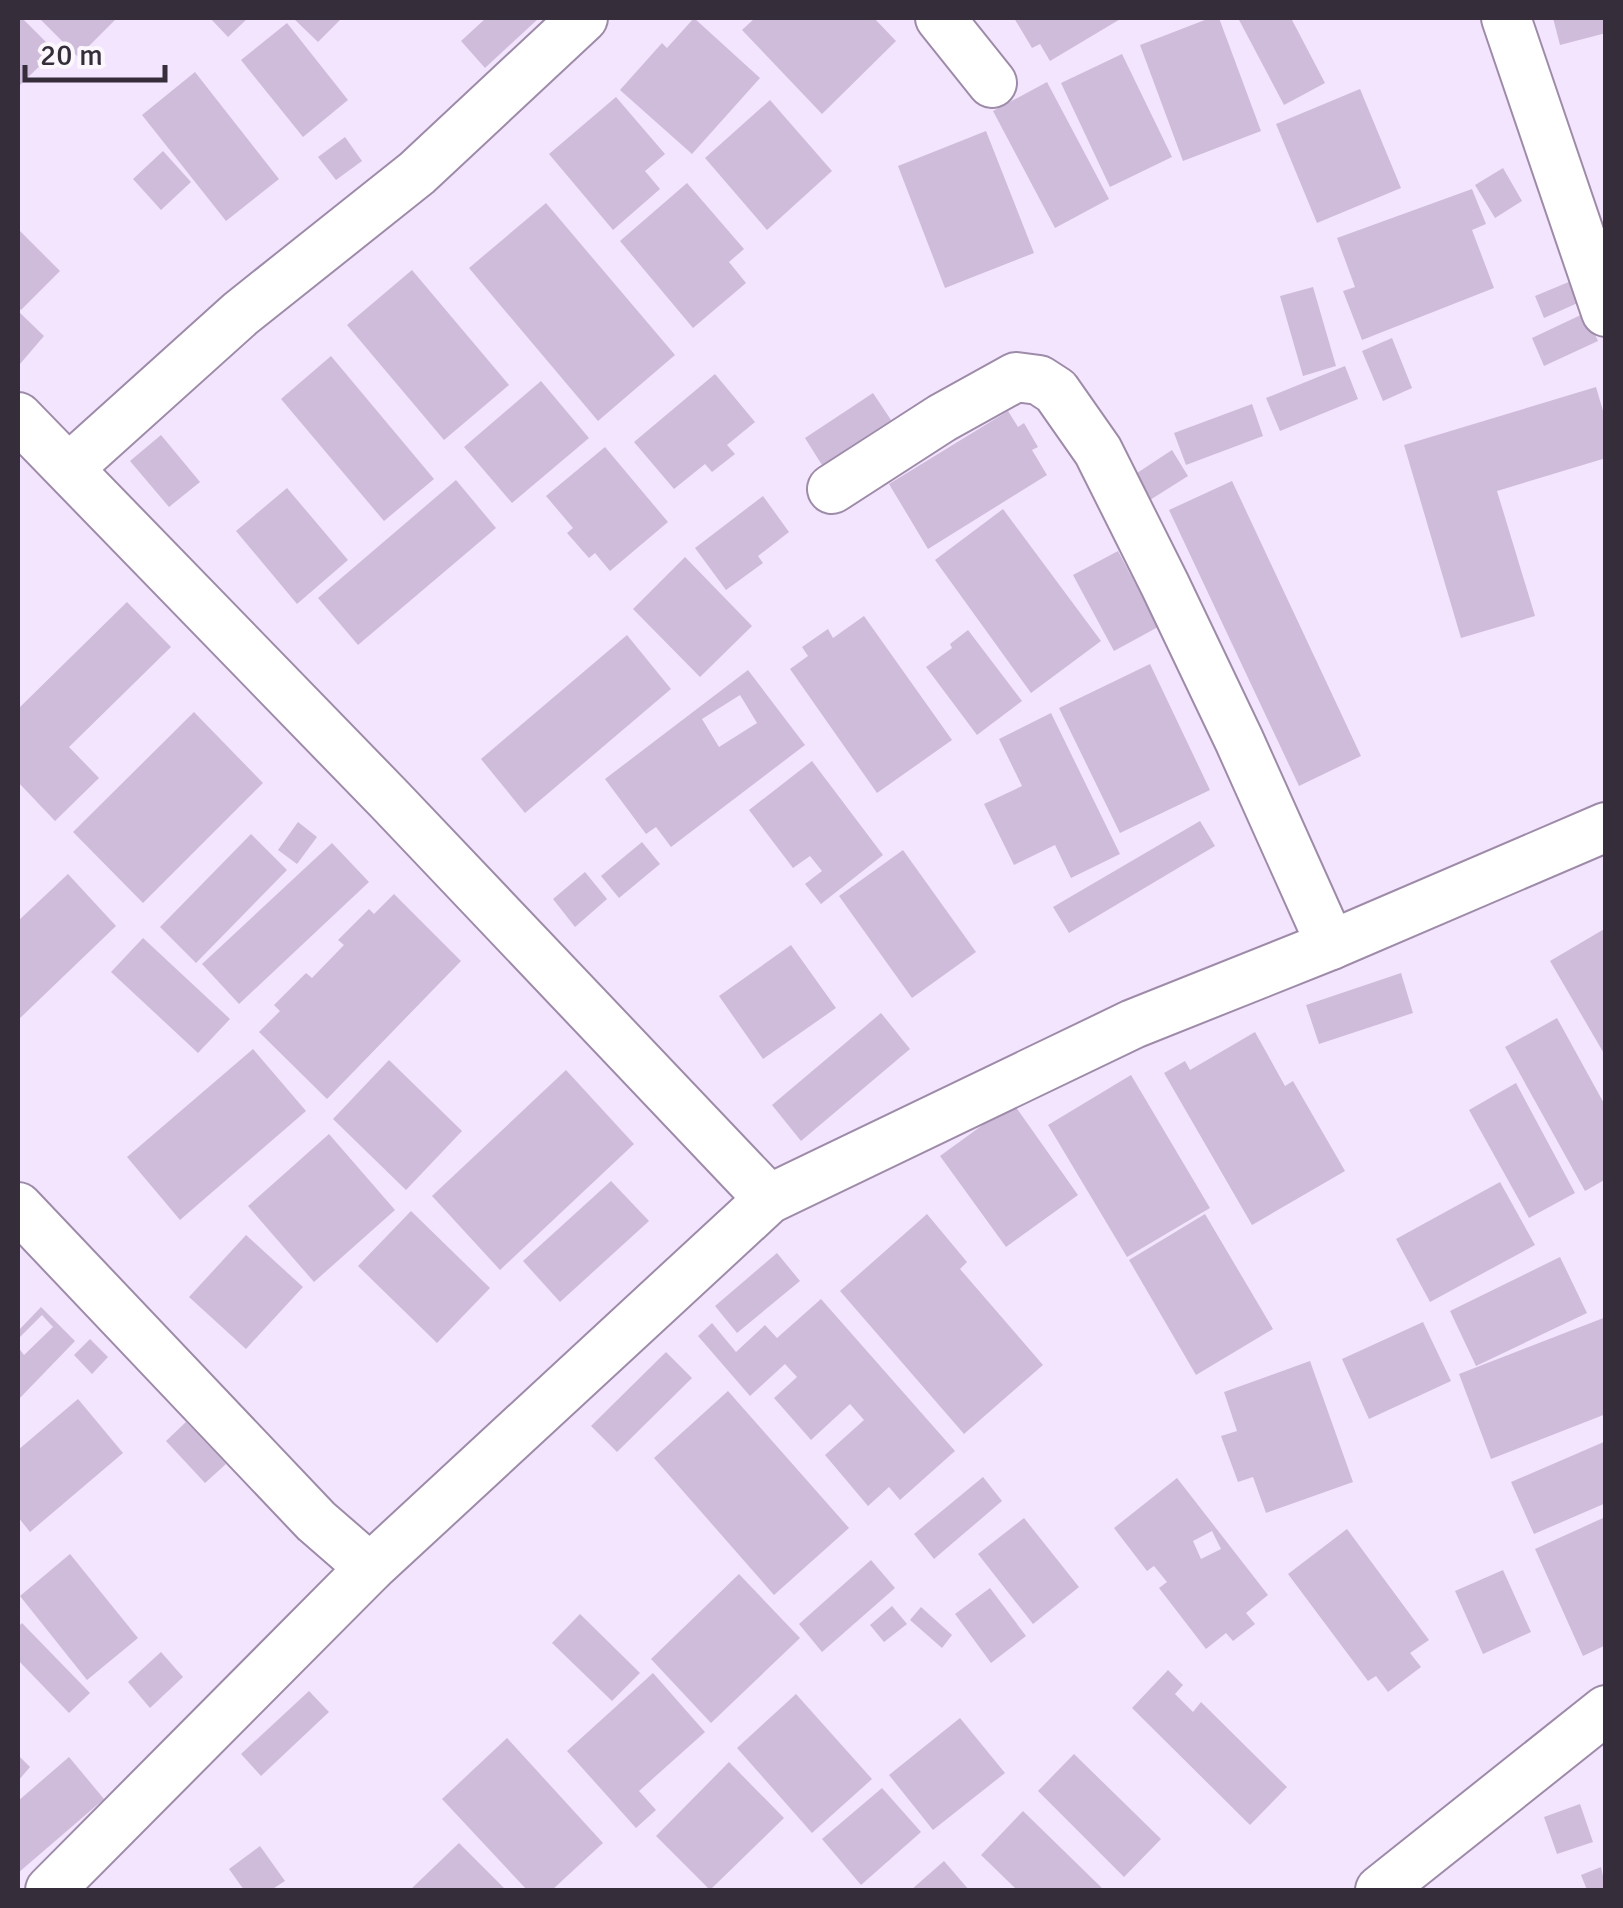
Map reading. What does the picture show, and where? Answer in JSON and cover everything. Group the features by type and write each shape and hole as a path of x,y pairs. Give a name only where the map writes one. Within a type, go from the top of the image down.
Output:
{"street":[{"path":"68,468 240,314 417,173 582,18"},
{"path":"940,18 992,83"},
{"path":"1506,18 1606,312"},
{"path":"832,489 942,418 1016,377 1039,380 1056,391 1098,451 1164,584 1239,740 1330,946"},
{"path":"18,417 769,1199"},
{"path":"50,1890 370,1568 769,1199 1132,1024 1330,946 1606,827"},
{"path":"18,1207 316,1521 370,1568"},
{"path":"1380,1890 1606,1710"}],"building":[{"path":"18,18 55,51 18,87"},
{"path":"39,18 117,18 78,57"},
{"path":"210,18 248,18 228,37"},
{"path":"293,18 342,18 318,42"},
{"path":"486,18 539,18 485,68 461,41"},
{"path":"694,18 760,78 692,154 620,90 662,43 667,48"},
{"path":"755,18 874,18 896,41 822,114 742,30"},
{"path":"1014,18 1122,18 1050,61 1040,44 1032,48"},
{"path":"1219,18 1261,131 1183,161 1140,45"},
{"path":"1238,18 1291,18 1325,83 1284,105"},
{"path":"1553,18 1606,18 1606,33 1560,45"},
{"path":"287,23 348,100 303,137 241,60"},
{"path":"1122,54 1172,157 1110,187 1061,83"},
{"path":"195,72 279,179 226,221 142,115"},
{"path":"1047,82 1109,199 1055,228 993,111"},
{"path":"1360,89 1401,188 1317,223 1276,124"},
{"path":"616,97 665,154 645,171 660,189 613,230 549,154"},
{"path":"770,100 832,171 767,230 705,158"},
{"path":"986,131 1034,253 945,288 898,166"},
{"path":"345,137 362,161 336,180 318,157"},
{"path":"163,151 191,182 161,210 133,179"},
{"path":"1503,168 1522,201 1495,218 1475,185"},
{"path":"687,183 744,249 729,262 746,283 693,328 620,241"},
{"path":"1472,189 1486,224 1472,230 1494,288 1362,340 1343,291 1355,287 1337,238"},
{"path":"546,203 675,355 598,421 469,268"},
{"path":"18,229 60,271 21,310 18,307"},
{"path":"412,270 509,385 444,440 347,325"},
{"path":"1571,281 1580,302 1544,318 1535,296"},
{"path":"1313,287 1336,366 1303,376 1280,296"},
{"path":"18,311 44,336 20,364 18,362"},
{"path":"1585,313 1598,341 1544,366 1532,338"},
{"path":"1392,338 1412,388 1383,401 1362,351"},
{"path":"331,356 434,479 384,521 281,399"},
{"path":"1345,366 1358,399 1280,431 1266,398"},
{"path":"715,374 755,422 727,445 735,454 712,472 705,464 674,489 634,442"},
{"path":"541,381 589,438 512,503 464,447"},
{"path":"1596,387 1606,421 1606,458 1497,491 1535,616 1461,638 1404,445"},
{"path":"873,393 891,420 822,465 805,438"},
{"path":"1252,404 1263,436 1186,465 1174,433"},
{"path":"1008,411 1018,427 1024,423 1038,447 1032,450 1047,475 928,549 889,484"},
{"path":"161,435 200,482 169,507 130,461"},
{"path":"605,447 668,522 610,571 595,553 589,558 567,533 573,528 546,496"},
{"path":"1172,450 1188,476 1150,500 1134,475"},
{"path":"456,480 496,528 358,645 318,598"},
{"path":"1232,481 1361,756 1299,786 1169,510"},
{"path":"287,488 348,560 297,604 236,531"},
{"path":"763,496 789,532 758,556 763,563 726,590 695,548"},
{"path":"1003,509 1101,641 1031,693 935,560"},
{"path":"1118,551 1158,627 1114,651 1073,575"},
{"path":"685,557 752,626 700,677 633,609"},
{"path":"127,602 171,647 69,747 99,778 55,821 18,782 18,709"},
{"path":"864,616 952,740 877,793 790,669 808,656 802,647 828,629 833,638"},
{"path":"968,630 1022,701 977,735 926,667"},
{"path":"627,635 671,689 525,813 481,759"},
{"path":"1150,664 1210,790 1120,833 1059,708"},
{"path":"748,670 805,745 671,847 656,827 646,834 605,779","holes":["740,695 757,723 719,747 702,719"]},
{"path":"194,712 263,783 143,903 73,832"},
{"path":"1051,713 1120,854 1071,878 1055,845 1014,865 984,804 1022,786 999,739"},
{"path":"812,761 883,855 821,904 805,884 822,871 810,856 793,868 749,810"},
{"path":"1200,821 1215,846 1069,933 1053,907"},
{"path":"298,822 317,837 297,864 278,850"},
{"path":"251,834 287,870 196,963 160,927"},
{"path":"642,842 660,864 619,898 601,876"},
{"path":"332,843 369,882 239,1004 202,964"},
{"path":"903,850 976,952 912,998 839,896"},
{"path":"585,872 607,899 575,927 553,899"},
{"path":"68,874 116,926 18,1020 18,921"},
{"path":"394,894 461,961 327,1099 259,1032 280,1011 274,1005 306,973 312,978 344,945 338,940 369,909 374,914"},
{"path":"1606,928 1606,1057 1550,961"},
{"path":"143,938 230,1019 198,1053 111,972"},
{"path":"791,945 836,1008 763,1059 719,996"},
{"path":"1401,973 1413,1013 1319,1044 1306,1005"},
{"path":"881,1013 910,1049 801,1141 772,1105"},
{"path":"1557,1018 1606,1107 1606,1179 1585,1191 1505,1047"},
{"path":"1255,1032 1285,1086 1293,1081 1345,1171 1252,1225 1164,1073 1185,1061 1190,1070"},
{"path":"253,1049 306,1111 180,1220 127,1157"},
{"path":"389,1060 462,1131 406,1190 333,1119"},
{"path":"566,1070 634,1144 500,1270 432,1196"},
{"path":"1131,1075 1210,1208 1127,1257 1048,1125"},
{"path":"1516,1083 1575,1193 1529,1218 1469,1110"},
{"path":"1013,1103 1078,1195 1006,1247 940,1156"},
{"path":"329,1134 395,1210 314,1282 248,1206"},
{"path":"611,1181 649,1221 560,1302 523,1261"},
{"path":"1500,1182 1535,1245 1430,1302 1396,1239"},
{"path":"411,1211 490,1288 437,1343 358,1266"},
{"path":"927,1214 967,1262 960,1269 1043,1365 964,1434 840,1291"},
{"path":"1205,1214 1273,1329 1196,1375 1129,1260"},
{"path":"246,1235 303,1287 246,1349 189,1297"},
{"path":"777,1253 800,1281 737,1333 715,1306"},
{"path":"1560,1257 1587,1313 1476,1366 1450,1311"},
{"path":"821,1299 955,1451 900,1500 889,1487 868,1506 825,1455 864,1420 850,1404 811,1440 774,1398 797,1377 785,1364 750,1396 698,1336 712,1323 736,1352 765,1325 777,1338"},
{"path":"41,1307 75,1341 18,1400 18,1347 24,1355 53,1327 42,1315 18,1339 18,1331"},
{"path":"1606,1317 1606,1414 1491,1459 1459,1374"},
{"path":"1423,1322 1451,1381 1369,1419 1342,1359"},
{"path":"90,1339 108,1357 92,1374 74,1355"},
{"path":"666,1352 692,1378 617,1452 591,1426"},
{"path":"1310,1361 1353,1482 1266,1513 1253,1477 1238,1482 1221,1436 1237,1431 1224,1392"},
{"path":"728,1391 849,1528 774,1595 654,1458"},
{"path":"78,1399 123,1453 30,1532 18,1517 18,1450"},
{"path":"186,1422 226,1464 205,1483 166,1441"},
{"path":"1606,1441 1606,1503 1534,1534 1511,1482"},
{"path":"983,1477 1002,1501 934,1559 914,1534"},
{"path":"1177,1478 1268,1595 1246,1613 1255,1624 1233,1641 1226,1633 1206,1649 1159,1588 1167,1582 1154,1566 1147,1571 1114,1528","holes":["1212,1531 1221,1549 1201,1559 1193,1541"]},
{"path":"1024,1518 1079,1587 1033,1624 978,1554"},
{"path":"1603,1518 1606,1645 1583,1656 1535,1549"},
{"path":"1347,1529 1429,1640 1410,1653 1421,1667 1388,1692 1376,1676 1368,1681 1288,1574"},
{"path":"70,1554 138,1638 87,1680 20,1596"},
{"path":"871,1560 895,1588 822,1652 799,1624"},
{"path":"1503,1570 1531,1632 1483,1654 1455,1591"},
{"path":"739,1574 800,1638 711,1723 651,1659"},
{"path":"990,1588 1026,1636 991,1663 955,1614"},
{"path":"892,1606 907,1624 884,1642 870,1625"},
{"path":"921,1607 952,1635 942,1648 910,1620"},
{"path":"580,1614 640,1673 612,1701 552,1643"},
{"path":"22,1623 90,1693 69,1713 18,1660 18,1627"},
{"path":"161,1652 183,1677 150,1708 128,1682"},
{"path":"1168,1670 1183,1685 1175,1694 1193,1712 1201,1702 1287,1787 1250,1825 1132,1708"},
{"path":"653,1673 705,1732 639,1791 656,1810 636,1828 567,1751"},
{"path":"309,1691 329,1712 261,1776 241,1754"},
{"path":"796,1694 872,1779 812,1833 737,1748"},
{"path":"960,1718 1005,1773 933,1830 889,1775"},
{"path":"507,1738 603,1843 552,1890 527,1890 442,1799"},
{"path":"1074,1754 1161,1839 1124,1877 1038,1791"},
{"path":"18,1755 30,1767 18,1781"},
{"path":"69,1757 104,1799 18,1873 18,1801"},
{"path":"729,1762 784,1818 710,1890 656,1836"},
{"path":"882,1788 921,1832 861,1885 822,1839"},
{"path":"1580,1804 1593,1842 1557,1854 1544,1817"},
{"path":"1023,1811 1104,1890 1017,1890 981,1855"},
{"path":"459,1843 506,1890 410,1890"},
{"path":"260,1846 285,1881 271,1890 244,1890 229,1869"},
{"path":"944,1861 969,1890 911,1890"},
{"path":"1601,1867 1606,1890 1587,1890 1581,1875"}]}
